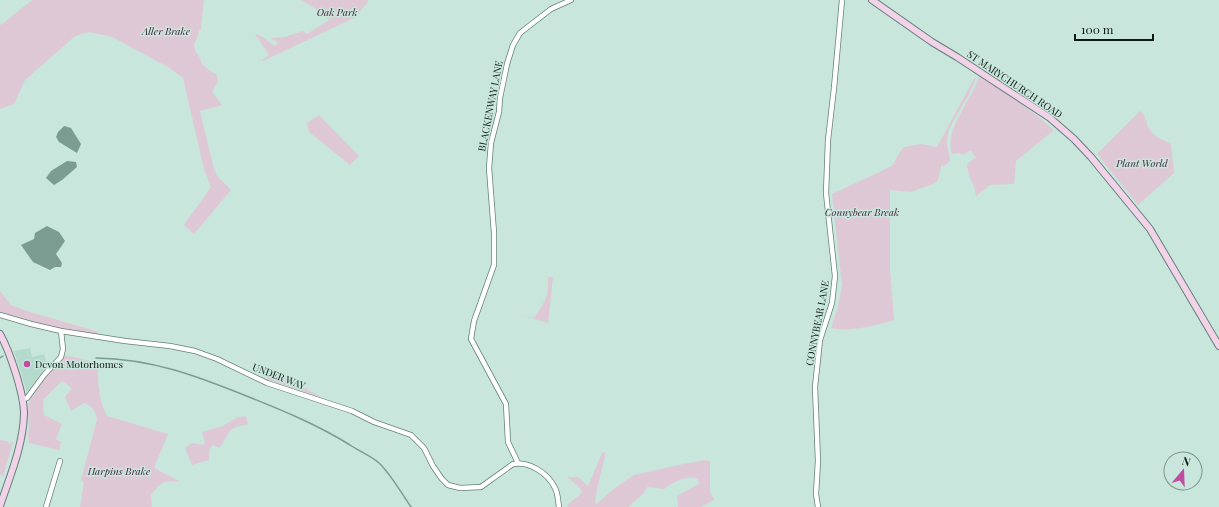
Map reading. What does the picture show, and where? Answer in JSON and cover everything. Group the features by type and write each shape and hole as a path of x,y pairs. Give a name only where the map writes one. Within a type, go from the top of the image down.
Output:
{"street":[{"name":"BLACKENWAY LANE","path":"518,463 508,442 506,404 471,339 474,321 494,265 494,233 489,168 491,143 499,112 500,98 507,64 513,44 520,33 551,9 571,0"},
{"name":"CONNYBEAR LANE","path":"818,507 816,494 818,461 815,388 820,340 832,303 835,276 826,193 828,140 842,0"},
{"name":"ST MARYCHURCH ROAD","path":"872,0 932,42 1050,118 1072,137 1091,157 1150,229 1219,346"},
{"name":"UNDER WAY","path":"0,315 61,331 170,346 195,351 217,359 268,383 352,411 374,422 411,435 424,448 433,466 448,485 460,488 481,486 513,464 518,463"},
{"path":"22,400 27,398 44,375 61,357 63,349 61,331"},
{"path":"0,334 14,368 22,400 23,420 19,446 0,506"},
{"path":"46,507 60,461"},
{"path":"518,463 530,465 543,473 556,489 559,507"}],"shaded area":[{"path":"64,126 71,128 81,144 77,153 59,142 56,137 58,132"},
{"path":"67,161 76,162 77,167 54,185 46,178 51,171"},
{"path":"47,226 59,232 65,241 56,254 62,263 61,267 55,267 50,270 33,262 21,245 34,239 35,233"},
{"path":"30,348 32,357 44,354 47,365 27,392 14,351"}],"green space":[{"name":"Aller Brake","path":"32,0 204,0 201,29 199,30 194,44 195,51 202,64 216,74 218,81 212,92 222,105 200,111 214,169 217,176 231,190 194,234 184,225 211,187 204,169 183,78 168,67 112,37 89,32 81,34 74,37 25,80 14,104 0,109 0,23 1,25"},
{"name":"Oak Park","path":"301,0 368,0 368,2 354,18 263,61 262,60 269,55 255,34 261,36 276,46 278,42 271,39 272,38 285,37 303,31 307,34 329,20 319,11"},
{"name":"Connybear Break","path":"976,75 974,83 949,132 947,143 950,161 943,167 943,165 941,166 938,181 911,192 890,190 890,270 894,320 855,329 831,328 838,307 842,285 832,194 892,166 904,147 921,144 937,147"},
{"path":"979,76 1027,108 1054,130 1016,161 1014,184 990,185 976,196 967,166 968,163 976,157 970,150 964,155 958,153 952,154 950,144 955,125 976,85"},
{"name":"Plant World","path":"1140,111 1144,115 1148,128 1152,133 1171,144 1174,173 1138,205 1097,154"},
{"path":"319,115 359,156 350,165 309,132 307,123"},
{"path":"548,277 553,277 548,323 521,315 534,318 546,299"},
{"path":"0,291 11,305 99,332 93,336 0,315"},
{"name":"Harpins Brake","path":"65,355 98,363 98,384 100,397 107,416 168,434 154,468 181,482 163,482 151,495 152,507 80,507 84,482 81,480 97,419 93,409 84,403 71,411 65,397 72,388 62,381 43,400 44,415 62,424 56,439 61,442 59,450 29,443 28,408 31,397 44,378"},
{"path":"271,376 283,376 323,398 266,379"},
{"path":"246,416 248,425 232,429 219,448 213,445 210,448 209,460 192,465 185,448 192,443 203,445 205,442 202,432 223,426 238,417"},
{"path":"0,440 9,442 8,443 10,444 13,442 3,477 0,474"},
{"path":"606,452 597,489 595,505 615,488 634,475 706,460 710,461 710,492 714,500 701,507 678,507 677,496 699,484 698,479 689,478 676,482 664,489 647,487 644,493 628,507 567,507 582,492 577,485 567,477 578,477 588,486 602,453"}],"waterway":[{"path":"96,358 137,362 174,370 230,389 301,419 326,431 379,463 392,478 411,507"}],"place":[{"name":"Devon Motorhomes","path":"27,364"}]}
